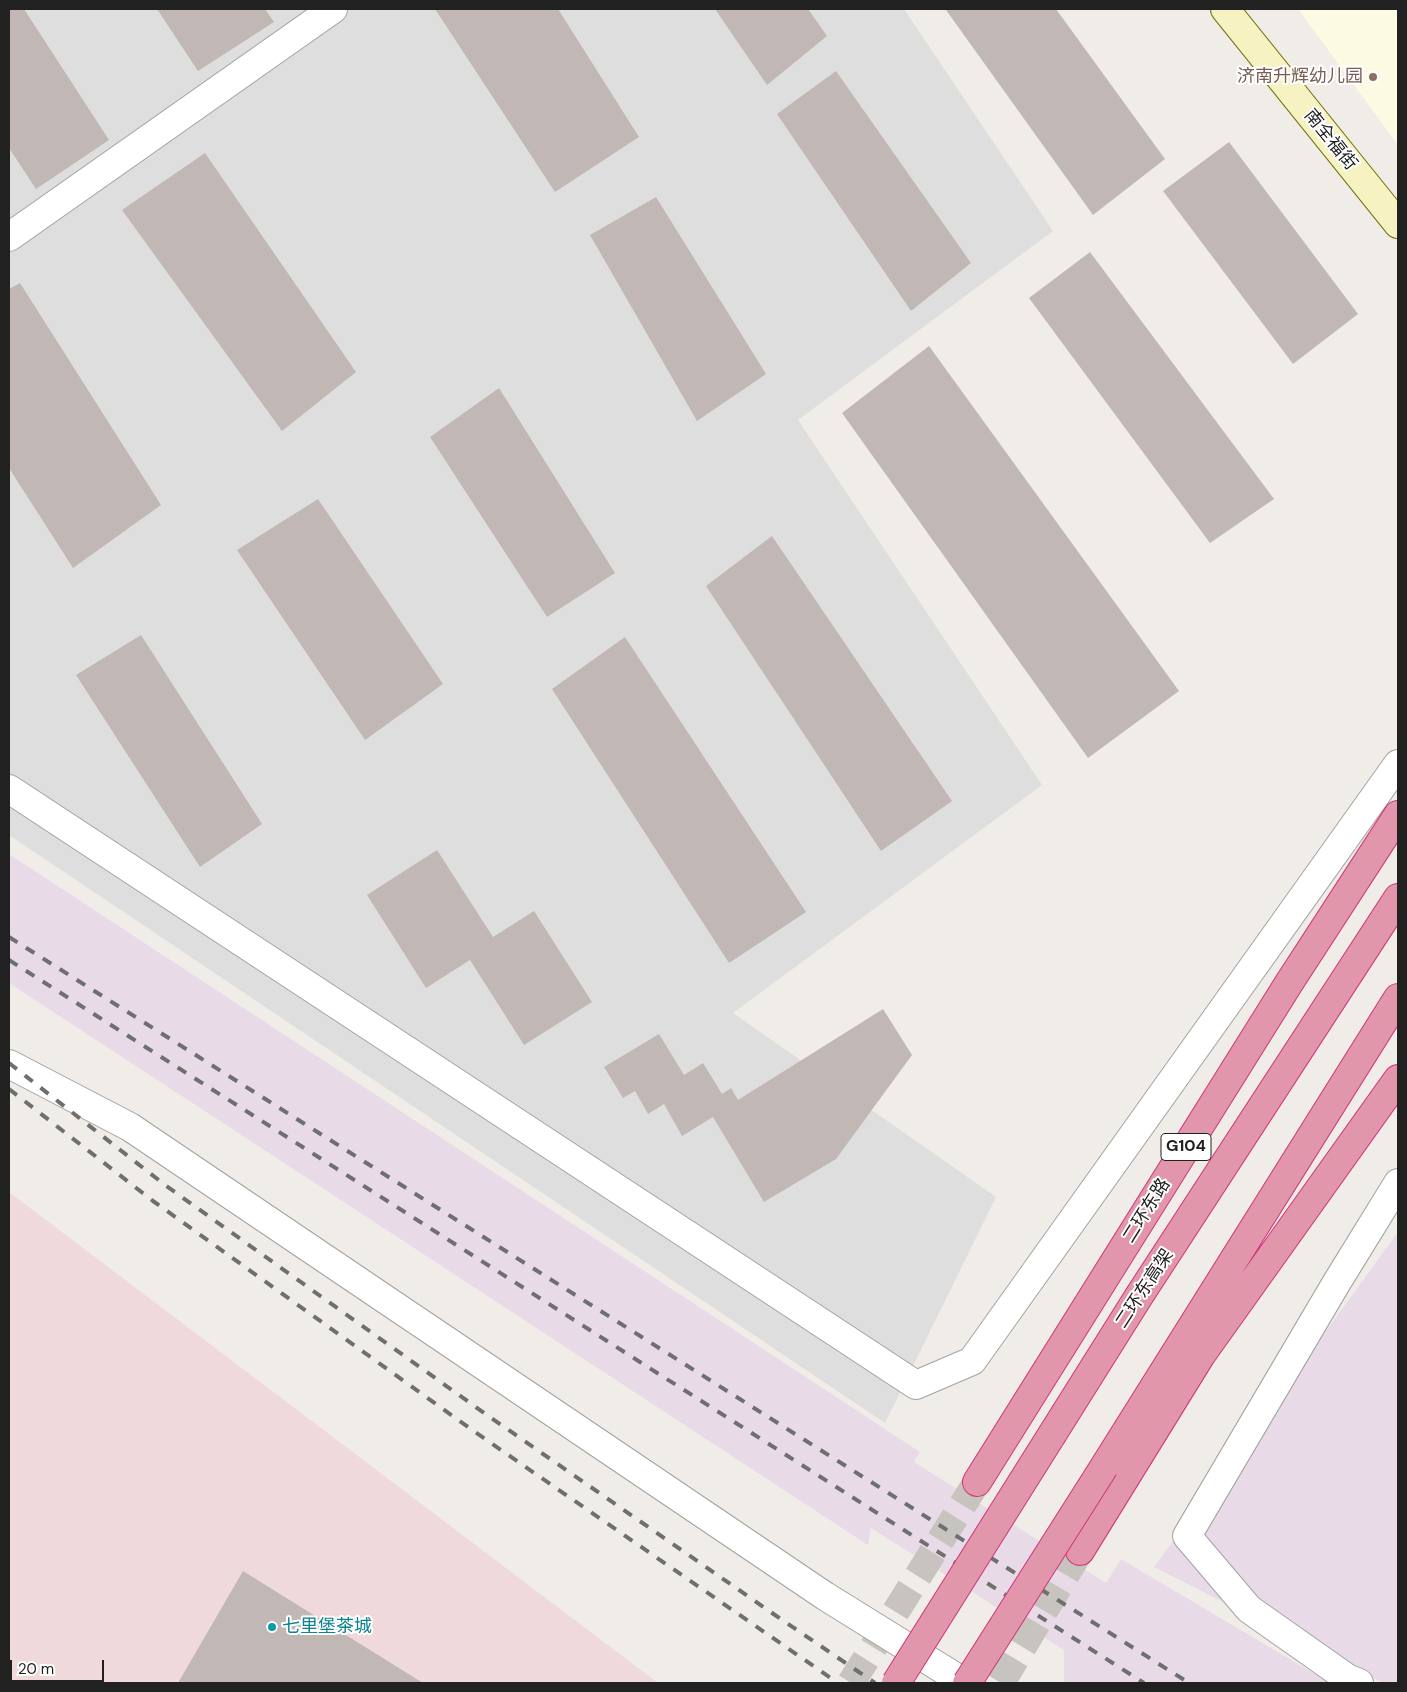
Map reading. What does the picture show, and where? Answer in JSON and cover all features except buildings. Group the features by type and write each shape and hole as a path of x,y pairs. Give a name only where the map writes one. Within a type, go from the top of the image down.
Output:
{"highway":[{"name":"二环东路","path":"978,1482 1284,992 1398,815"},
{"name":"二环东高架","path":"896,1683 1139,1296 1398,898"},
{"path":"966,1683 1398,998"},
{"path":"1080,1551 1200,1355 1398,1079"}],"street":[{"path":"9,237 333,9"},
{"name":"南全福街","path":"1225,9 1398,224"},
{"path":"9,788 916,1385 972,1361 1398,764"},
{"path":"9,1064 130,1127 825,1596 966,1683"},
{"path":"1359,1683 1347,1678 1249,1609 1187,1536 1336,1282 1398,1183"}],"shaded area":[{"path":"9,9 904,9 1053,231 798,420 1042,785 733,1013 996,1197 885,1423 9,835"},
{"name":"济南升辉幼儿园","path":"1298,9 1398,9 1398,145"},
{"path":"9,854 920,1452 914,1462 1106,1583 1121,1559 1330,1683 1064,1683 1064,1650 871,1528 868,1545 9,983"},
{"path":"9,1192 658,1683 9,1683"},
{"path":"1398,1232 1398,1683 1383,1683 1154,1567"}],"tunnel":[{"path":"851,1683 977,1482"},
{"path":"1001,1683 1080,1551"}],"railway":[{"path":"9,937 1189,1683"},
{"path":"9,960 1144,1683"},
{"path":"9,1063 165,1185 487,1415 875,1683"},
{"path":"9,1089 153,1201 475,1432 838,1683"}],"place":[{"name":"济南升辉幼儿园","path":"1373,77"},
{"name":"七里堡茶城","path":"272,1627"}]}
